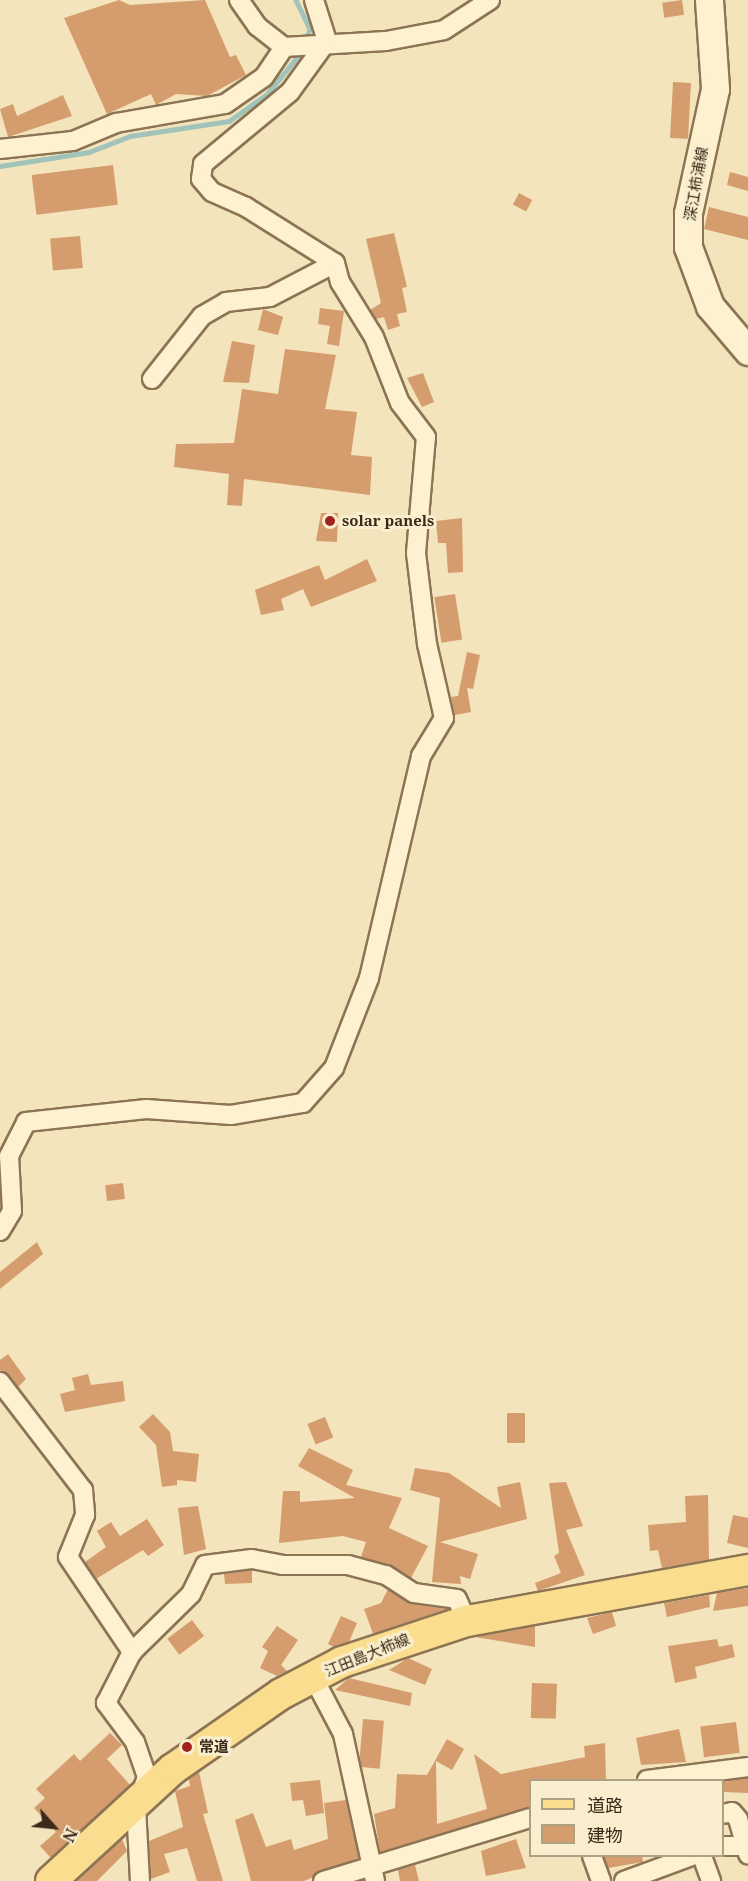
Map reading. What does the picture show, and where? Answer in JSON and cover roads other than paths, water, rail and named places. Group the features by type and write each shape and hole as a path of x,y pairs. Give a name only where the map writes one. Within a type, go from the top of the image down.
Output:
{"main road":[{"name":"深江柿浦線","path":"709,0 716,89 688,213 688,247 710,306 748,351"},
{"name":"江田島大柿線","path":"51,1881 210,1741 313,1677 391,1642 467,1621 748,1570"}],"street":[{"path":"239,0 257,26 285,47 327,41 386,41 444,30 490,0"},
{"path":"314,0 327,41"},
{"path":"0,1231 12,1211 9,1156 26,1122 146,1109 231,1115 303,1103 334,1068 351,1032 396,876 421,756 444,718 427,644 416,553 426,437 400,404 374,338 340,282 335,263 246,207 212,192 201,179 203,164 290,92 327,41"},
{"path":"0,149 74,141 116,123 225,104 264,77 285,47"},
{"path":"152,379 202,316 226,303 270,297 335,263"},
{"path":"0,1382 83,1490 85,1515 68,1557 132,1652"},
{"path":"140,1881 136,1806 147,1777 135,1742 106,1703 132,1652 191,1594 204,1565 252,1558 282,1565 348,1565 386,1575 414,1593 457,1599 467,1621"},
{"path":"313,1677 343,1734 373,1874"},
{"path":"655,1779 748,1767"},
{"path":"724,1814 732,1812 738,1819 748,1845 748,1855"},
{"path":"323,1881 373,1874 529,1819"},
{"path":"724,1845 748,1845"},
{"path":"592,1857 601,1881"},
{"path":"624,1881 689,1857"},
{"path":"702,1857 711,1881"}],"waterway":[{"path":"296,0 310,29 306,42"},
{"path":"0,166 89,152 130,136 229,121 267,94 303,50"}],"place":[{"name":"solar panels","path":"330,521"},
{"name":"常道","path":"187,1747"}]}
